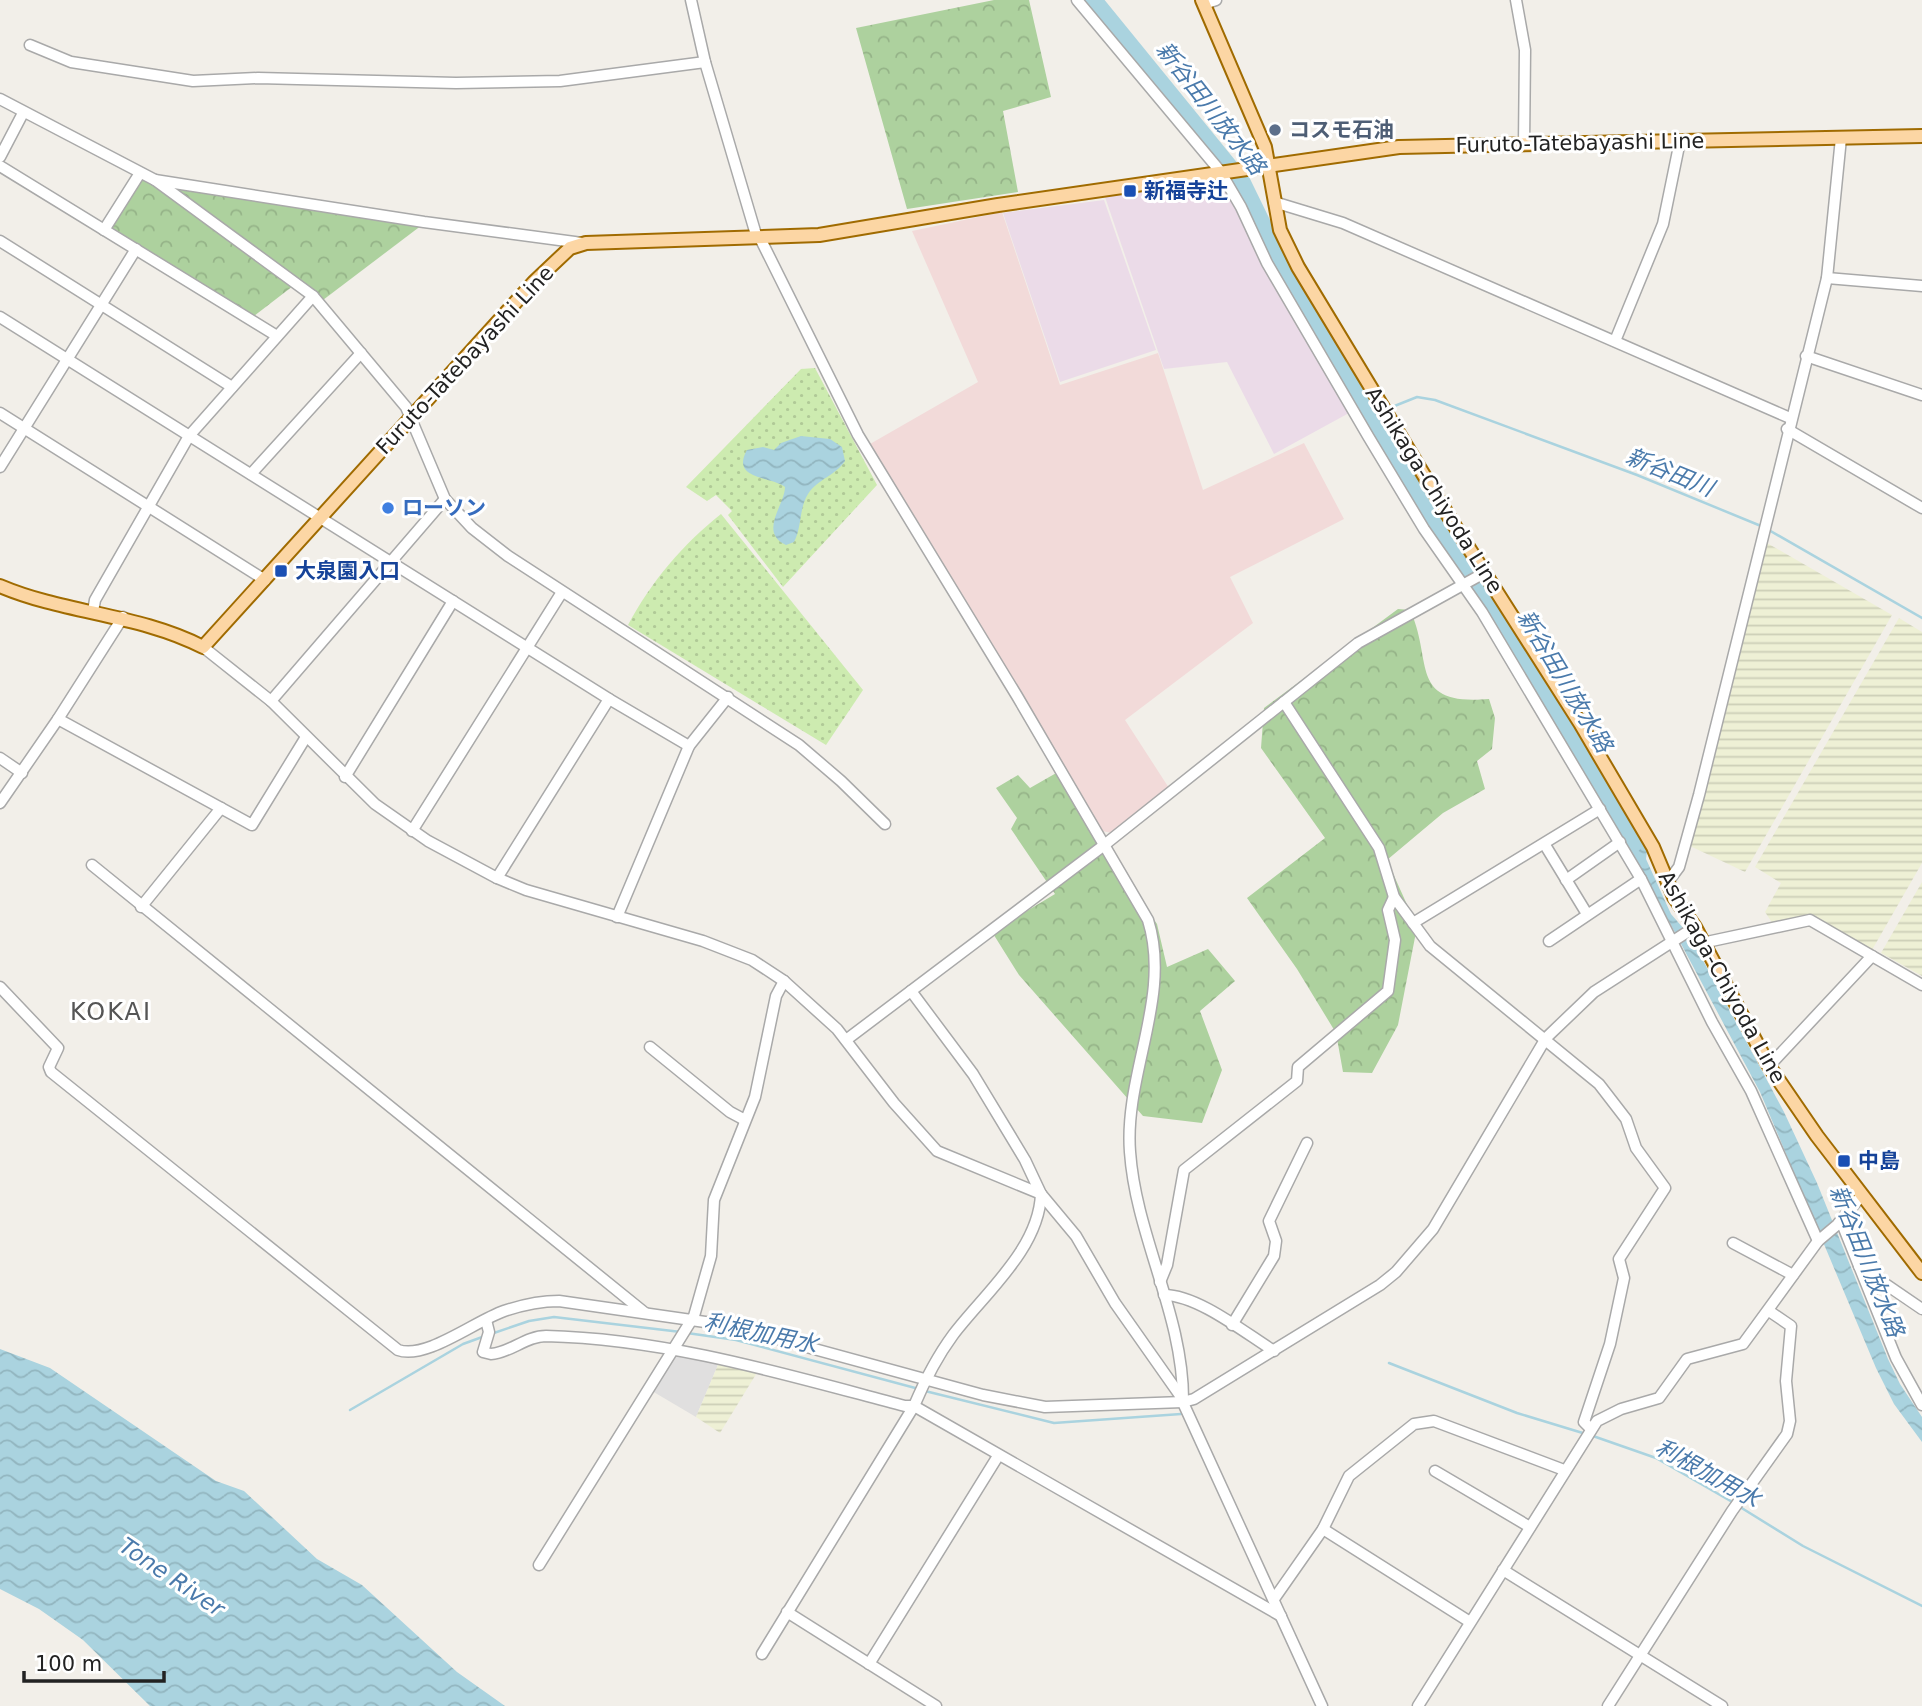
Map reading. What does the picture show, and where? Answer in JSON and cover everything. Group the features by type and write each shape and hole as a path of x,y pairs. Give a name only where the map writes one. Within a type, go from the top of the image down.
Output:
{"main road":[{"name":"Ashikaga-Chiyoda Line","path":"1207,1 1265,147 1280,230 1298,267 1483,575 1653,847 1667,883 1769,1066 1861,1195 1922,1273"},
{"name":"Furuto-Tatebayashi Line","path":"203,647 534,282 570,248 586,243 758,238 846,231 1222,171 1399,146 1922,136"},
{"path":"0,586 40,600 123,617 167,630 203,647"}],"street":[{"path":"691,0 705,62 758,238 858,435 1017,696 1147,920 1154,940 1156,975 1131,1114 1130,1151 1134,1182 1180,1364 1183,1402"},
{"path":"1077,0 1222,171 1267,263 1355,413 1424,529 1466,586 1620,842 1674,938 1712,1023 1751,1091 1819,1239"},
{"path":"1517,0 1525,50 1524,145"},
{"path":"30,45 71,62 193,81 258,78 456,83 559,81 705,62"},
{"path":"0,99 155,180 313,296 412,416 445,499 472,528 562,592 799,745 841,780 885,824"},
{"path":"0,157 23,113"},
{"path":"1667,883 1679,867 1699,794 1764,520 1827,278 1841,138"},
{"path":"1615,341 1663,224 1680,141"},
{"path":"0,166 278,336"},
{"path":"104,230 140,173"},
{"path":"155,180 424,222 586,243"},
{"path":"1274,202 1343,223 1790,418"},
{"path":"0,241 232,387"},
{"path":"0,467 136,249"},
{"path":"1827,278 1922,286"},
{"path":"93,611 95,600 189,436 313,296"},
{"path":"0,317 609,699 689,746"},
{"path":"251,474 361,353"},
{"path":"1806,356 1922,394"},
{"path":"0,413 265,579"},
{"path":"1787,429 1922,508"},
{"path":"271,701 393,563 445,499"},
{"path":"846,1041 1103,846 1358,643 1483,575"},
{"path":"412,831 562,592"},
{"path":"345,777 453,601"},
{"path":"0,803 123,617"},
{"path":"203,647 271,701 345,777 412,831 497,878 559,901 723,947 784,981 846,1041 894,1103 937,1151 1041,1194"},
{"path":"617,917 689,746 728,697"},
{"path":"497,878 609,699"},
{"path":"1284,702 1379,848 1394,897 1430,946 1546,1038 1609,1095 1626,1119 1636,1148 1665,1188 1619,1259 1624,1279 1608,1352 1584,1422 1591,1429"},
{"path":"58,719 252,825 306,737"},
{"path":"0,758 22,773"},
{"path":"141,907 221,808"},
{"path":"1413,923 1545,845 1600,809"},
{"path":"1566,880 1620,842"},
{"path":"1545,845 1587,914"},
{"path":"92,864 141,907 646,1314"},
{"path":"1549,941 1641,879"},
{"path":"1160,1282 1167,1265 1184,1170 1297,1081 1298,1067 1388,991 1395,940 1388,911 1394,897"},
{"path":"1702,943 1810,920 1922,985"},
{"path":"0,987 58,1048 49,1067 51,1072 398,1350 418,1353 503,1311 551,1301 742,1329 921,1386 1045,1407 1183,1402 1200,1396 1380,1285 1417,1251 1546,1038 1594,992 1692,928"},
{"path":"1769,1066 1872,956"},
{"path":"539,1565 690,1321 711,1256 714,1200 755,1097 776,996 784,981"},
{"path":"911,991 973,1074 1025,1160 1041,1194 1082,1245 1115,1303 1183,1402 1322,1706"},
{"path":"649,1047 730,1112 745,1120"},
{"path":"1232,1325 1274,1256 1276,1241 1269,1220 1307,1143"},
{"path":"762,1654 914,1406 921,1386 953,1336 1004,1276 1025,1242 1041,1204 1041,1194"},
{"path":"1418,1706 1591,1429 1603,1417 1659,1398 1687,1359 1743,1345 1819,1239 1839,1223 1861,1195"},
{"path":"1839,1223 1896,1358 1922,1405"},
{"path":"1733,1243 1793,1275"},
{"path":"1858,1266 1922,1309"},
{"path":"1164,1295 1174,1295 1196,1303 1274,1351"},
{"path":"1608,1706 1732,1511 1787,1434 1790,1421 1786,1381 1791,1326 1769,1311"},
{"path":"486,1320 489,1332 483,1352 491,1354 545,1336 674,1349 721,1357 905,1406 914,1406 1281,1616"},
{"path":"1274,1599 1323,1529 1349,1476 1414,1424 1423,1420 1434,1421 1564,1470"},
{"path":"869,1664 998,1456"},
{"path":"1435,1471 1530,1527"},
{"path":"1323,1529 1470,1622"},
{"path":"1503,1570 1722,1706"},
{"path":"787,1612 936,1706"}],"shaded area":[{"path":"1221,178 1349,413 1274,454 1227,362 1164,369 1104,194"},
{"path":"1104,200 1156,350 1060,382 1003,213"},
{"path":"1002,212 1060,385 1158,353 1203,490 1304,443 1344,519 1230,577 1253,623 1125,720 1169,788 1112,833 1097,830 870,444 978,382 912,231"},
{"path":"676,1352 720,1360 696,1417 652,1391"}],"green space":[{"path":"994,0 1029,0 1051,97 1003,111 1018,192 907,209 856,28"},
{"path":"142,178 155,184 293,286 254,316 107,231"},
{"path":"165,182 422,225 323,300"},
{"path":"815,368 877,485 783,587 728,515 732,511 716,495 707,501 686,487 801,369"},
{"path":"721,514 863,690 826,745 628,625 646,594 668,565"},
{"path":"1767,543 1892,615 1745,872 1690,846"},
{"path":"1398,609 1410,610 1428,676 1434,687 1445,695 1463,699 1489,699 1495,718 1492,749 1477,761 1485,789 1443,813 1387,860 1417,927 1398,1025 1372,1073 1343,1072 1336,1033 1297,969 1247,898 1325,838 1261,748 1264,708"},
{"path":"1899,618 1922,632 1922,863 1872,950 1812,916 1773,924 1765,912 1781,883 1755,867"},
{"path":"1058,772 1094,834 1157,924 1167,967 1208,949 1235,981 1200,1011 1222,1070 1202,1123 1143,1116 1019,975 992,932 1055,894 1011,829 1017,818 996,788 1018,775 1030,788"},
{"path":"1922,882 1922,976 1881,953"},
{"path":"720,1360 758,1371 720,1433 696,1417"}],"water":[{"path":"801,436 830,439 842,447 845,461 808,494 797,536 794,542 786,545 778,540 773,526 785,487 748,472 743,460 747,450 763,447 774,450 781,443"},
{"path":"1629,820 1647,851 1646,859 1671,914 1690,936 1784,1112 1817,1183 1888,1359 1900,1384 1922,1417 1922,1442 1894,1404 1876,1368 1760,1092 1640,867 1615,826"},
{"name":"Tone River","path":"0,1349 50,1368 216,1481 244,1491 317,1559 362,1585 457,1672 505,1706 150,1706 83,1640 39,1609 0,1589"}],"waterway":[{"name":"新谷田川放水路","path":"1093,0 1242,183 1282,265 1389,449 1471,573 1634,843"},
{"name":"新谷田川","path":"1392,407 1417,397 1435,400 1637,475 1761,526"},
{"name":"新谷田川","path":"1767,529 1922,618"},
{"name":"利根加用水","path":"491,1334 529,1321 554,1317 681,1332"},
{"name":"利根加用水","path":"687,1333 736,1340 919,1389"},
{"name":"利根加用水","path":"350,1410 463,1344 485,1336"},
{"name":"利根加用水","path":"1389,1363 1517,1413 1586,1434"},
{"name":"利根加用水","path":"925,1391 1054,1423 1181,1414"},
{"name":"利根加用水","path":"1593,1436 1656,1458 1734,1503"},
{"name":"利根加用水","path":"1740,1507 1803,1546 1922,1606"}],"place":[{"name":"コスモ石油","path":"1275,130"},
{"name":"新福寺辻","path":"1130,191"},
{"name":"ローソン","path":"388,508"},
{"name":"大泉園入口","path":"281,571"},
{"name":"中島","path":"1844,1161"}],"district":[{"name":"KOKAI","path":"111,1012"}]}
